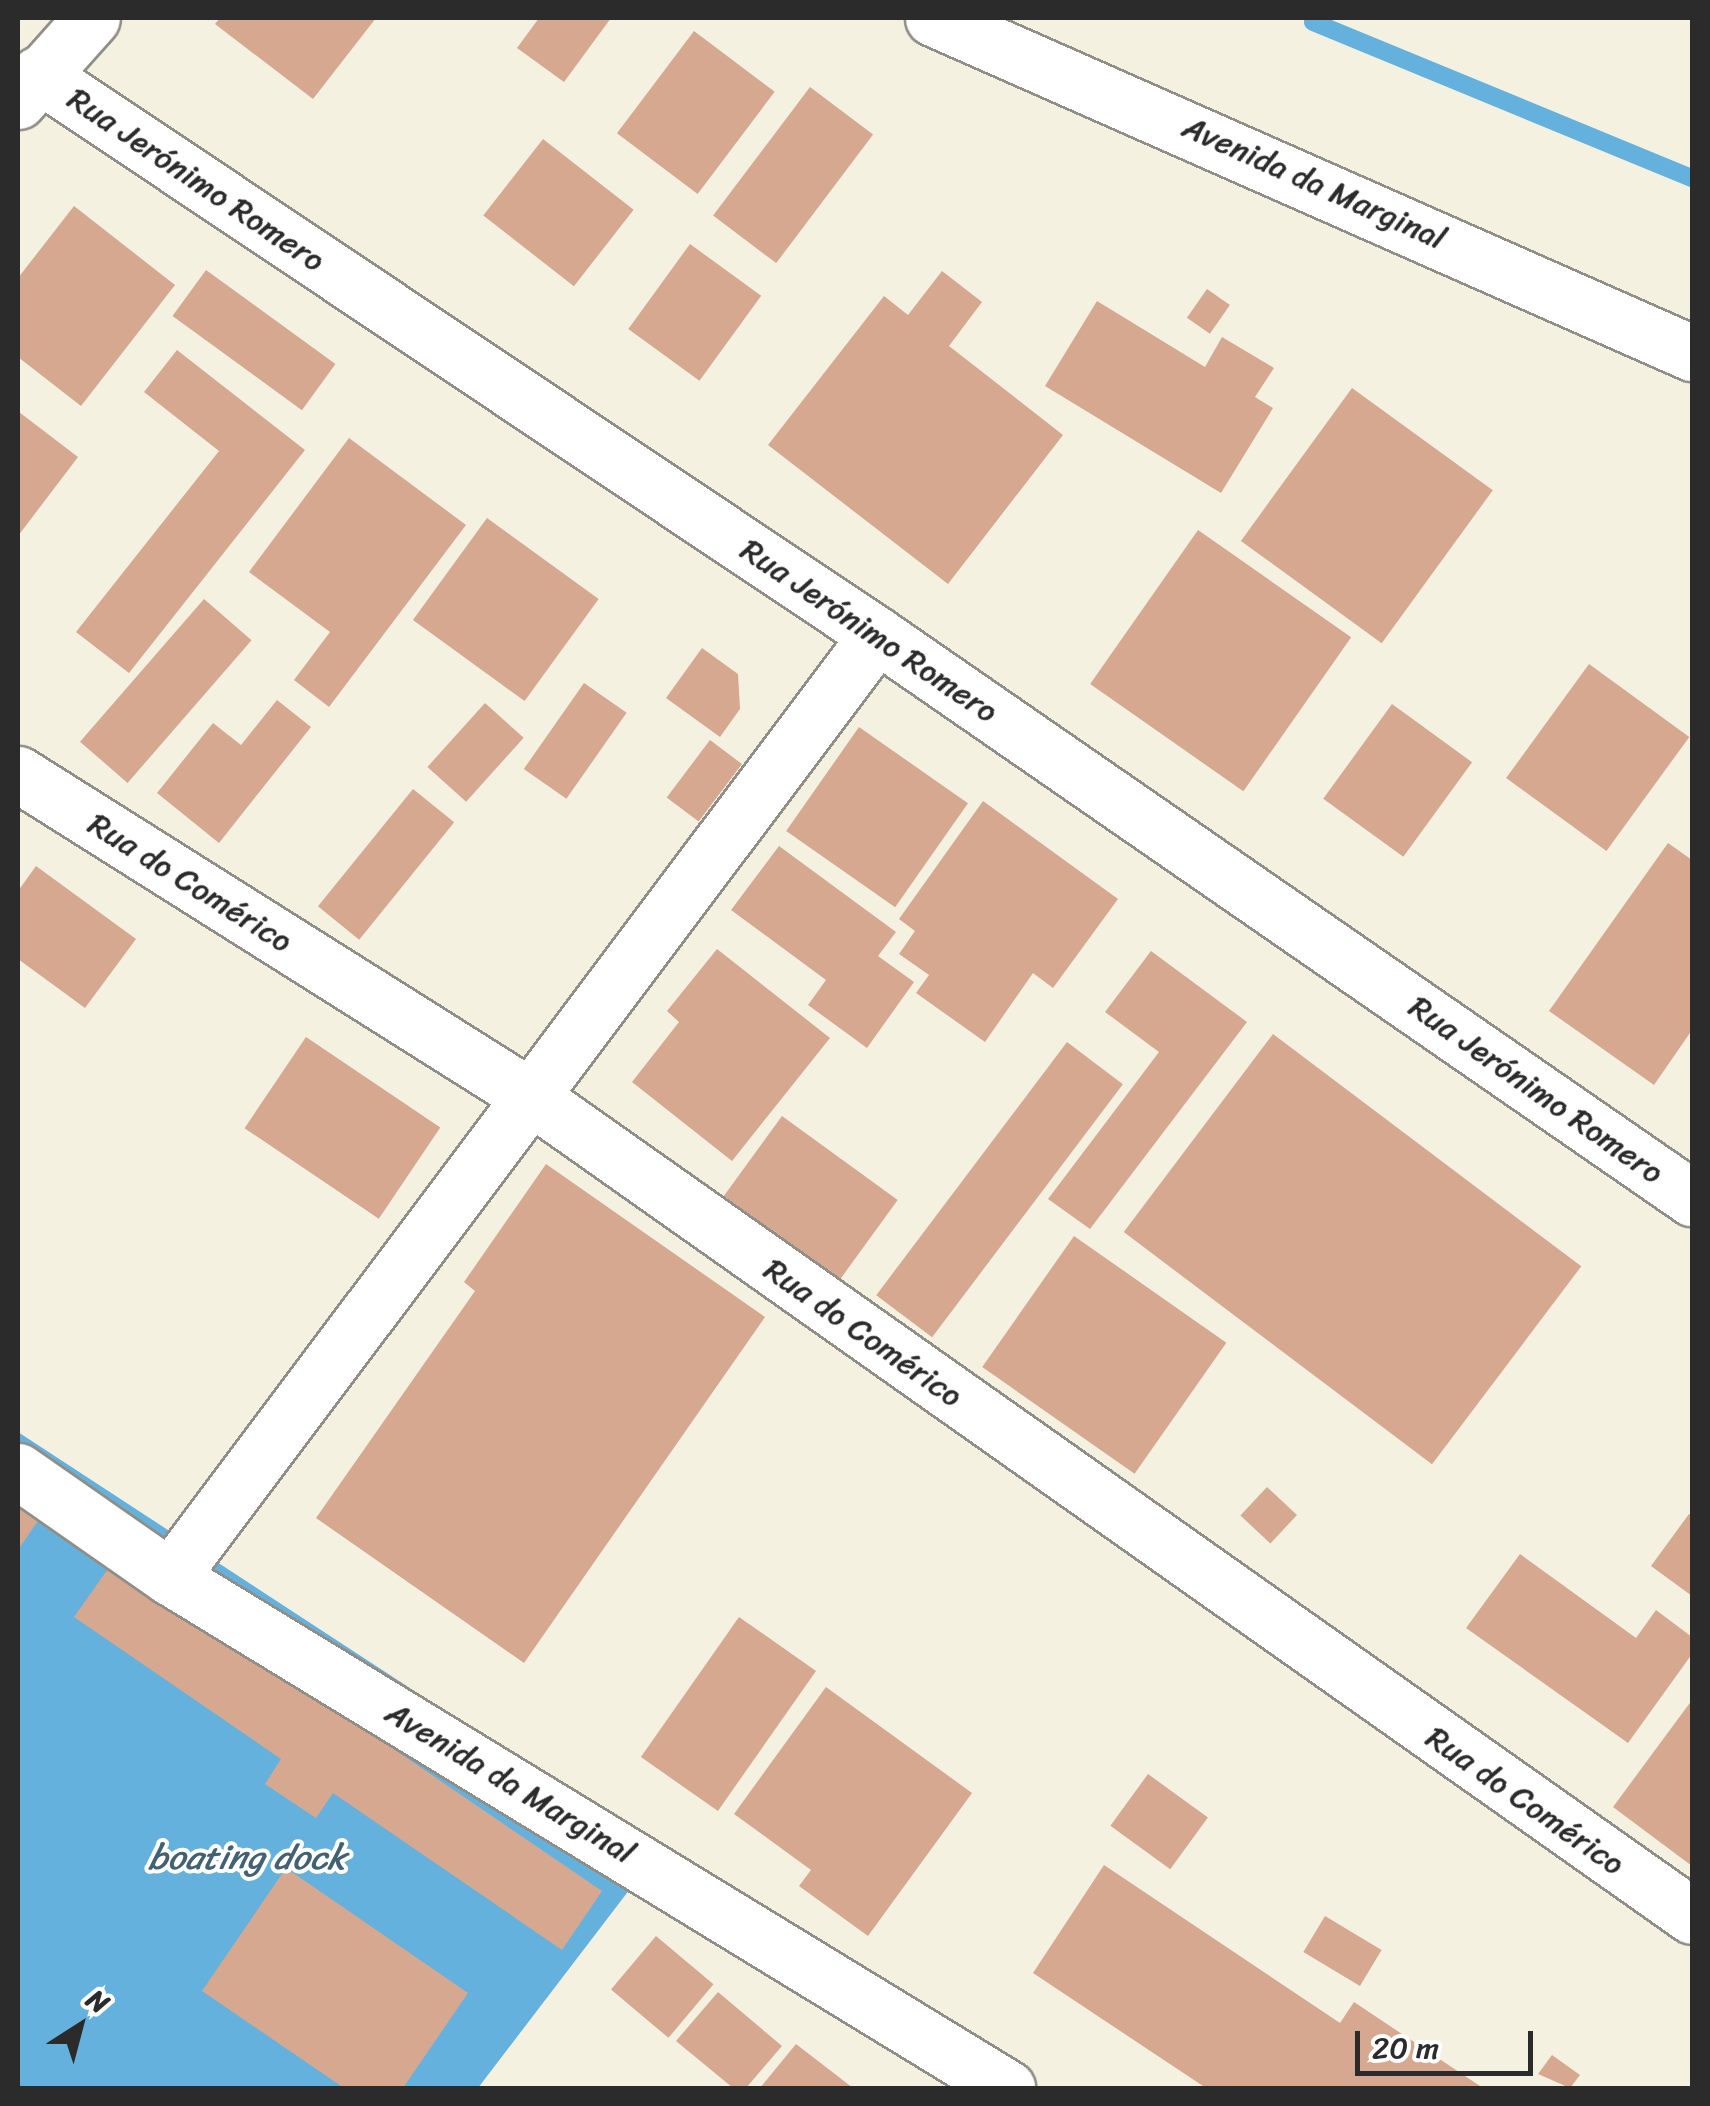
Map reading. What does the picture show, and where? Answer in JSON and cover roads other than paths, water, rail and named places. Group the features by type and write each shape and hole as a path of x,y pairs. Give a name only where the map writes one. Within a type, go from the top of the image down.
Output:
{"street":[{"path":"28,88 92,18"},
{"name":"Avenida da Marginal","path":"934,18 1692,354"},
{"name":"Rua Jerónimo Romero","path":"28,88 876,635 1692,1198"},
{"path":"170,1576 534,1099 876,635"},
{"name":"Rua do Comérico","path":"18,774 534,1099 1692,1916"},
{"name":"Avenida da Marginal","path":"18,1471 170,1576 1007,2088"}],"water":[{"name":"boating dock","path":"18,1432 659,1851 478,2088 18,2088"}],"waterway":[{"path":"1313,22 1692,178"}]}
